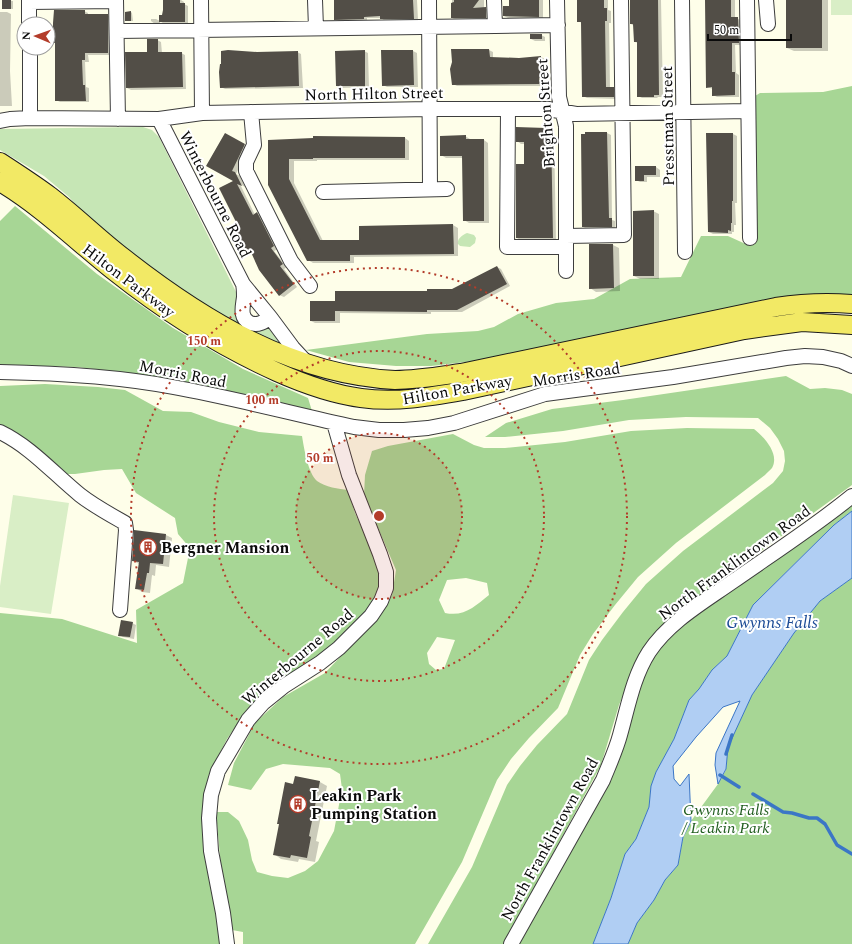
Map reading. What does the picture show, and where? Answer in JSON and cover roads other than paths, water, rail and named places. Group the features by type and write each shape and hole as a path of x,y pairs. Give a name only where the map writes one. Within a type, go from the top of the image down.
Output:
{"main road":[{"name":"Hilton Parkway","path":"0,162 51,197 124,259 191,307 230,330 266,348 310,365 350,375 396,380 423,379 461,373 776,307 802,303 828,302 852,304"},
{"name":"Hilton Parkway","path":"0,182 42,211 146,297 222,344 258,364 320,389 342,395 394,400 426,398 744,330 802,322 852,325"}],"street":[{"path":"201,0 202,113"},
{"path":"316,0 316,28"},
{"path":"429,0 430,189"},
{"path":"494,0 495,26"},
{"name":"Brighton Street","path":"557,0 558,97 566,126 566,271"},
{"path":"508,109 508,247 624,235 621,0"},
{"name":"Presstman Street","path":"682,0 685,252"},
{"path":"747,0 750,238"},
{"path":"766,0 768,24"},
{"path":"29,16 29,1 116,1 118,119"},
{"path":"116,31 558,25"},
{"path":"30,56 30,118"},
{"name":"North Hilton Street","path":"0,121 30,118 159,119 202,113 430,109 548,109 576,114 748,111"},
{"path":"251,112 254,145 246,162 246,171 291,261 310,286"},
{"name":"Winterbourne Road","path":"159,119 243,284 293,348 310,365"},
{"path":"323,192 447,189"},
{"name":"Winterbourne Road","path":"243,284 244,293 242,311 243,316 247,321 257,324 270,317"},
{"name":"Morris Road","path":"0,372 36,372 112,378 160,385 334,423 379,430 404,430 428,428 454,423 545,394 673,377 786,358 805,356 823,357 852,366"},
{"name":"Winterbourne Road","path":"227,944 211,851 209,818 211,795 218,771 248,720 263,703 284,686 320,663 339,648 371,616 381,601 386,588 386,572 349,476 334,423"},
{"path":"0,432 37,456 90,502 125,523 126,530 120,610"},
{"name":"North Franklintown Road","path":"511,944 602,780 612,759 620,736 640,667 658,640 680,618 833,512 852,496"}],"water":[{"name":"Gwynns Falls","path":"852,511 852,578 820,601 794,633 752,695 728,747 726,769 718,784 715,765 716,753 740,701 723,707 696,737 673,766 674,779 680,786 689,774 691,821 683,837 678,865 665,880 654,900 637,923 628,944 593,944 611,898 625,854 636,839 649,807 651,786 656,772 674,739 689,700 699,689 712,670 727,656 753,605 834,525"}],"waterway":[{"path":"726,754 732,735"},
{"path":"720,775 739,787"},
{"path":"753,794 783,812 809,818 817,818 825,824 837,845 852,854"}],"place":[{"name":"Bergner Mansion","path":"148,547"},
{"name":"Leakin Park Pumping Station","path":"298,804"}],"park label":[{"name":"Gwynns Falls / Leakin Park","path":"726,818"}]}
